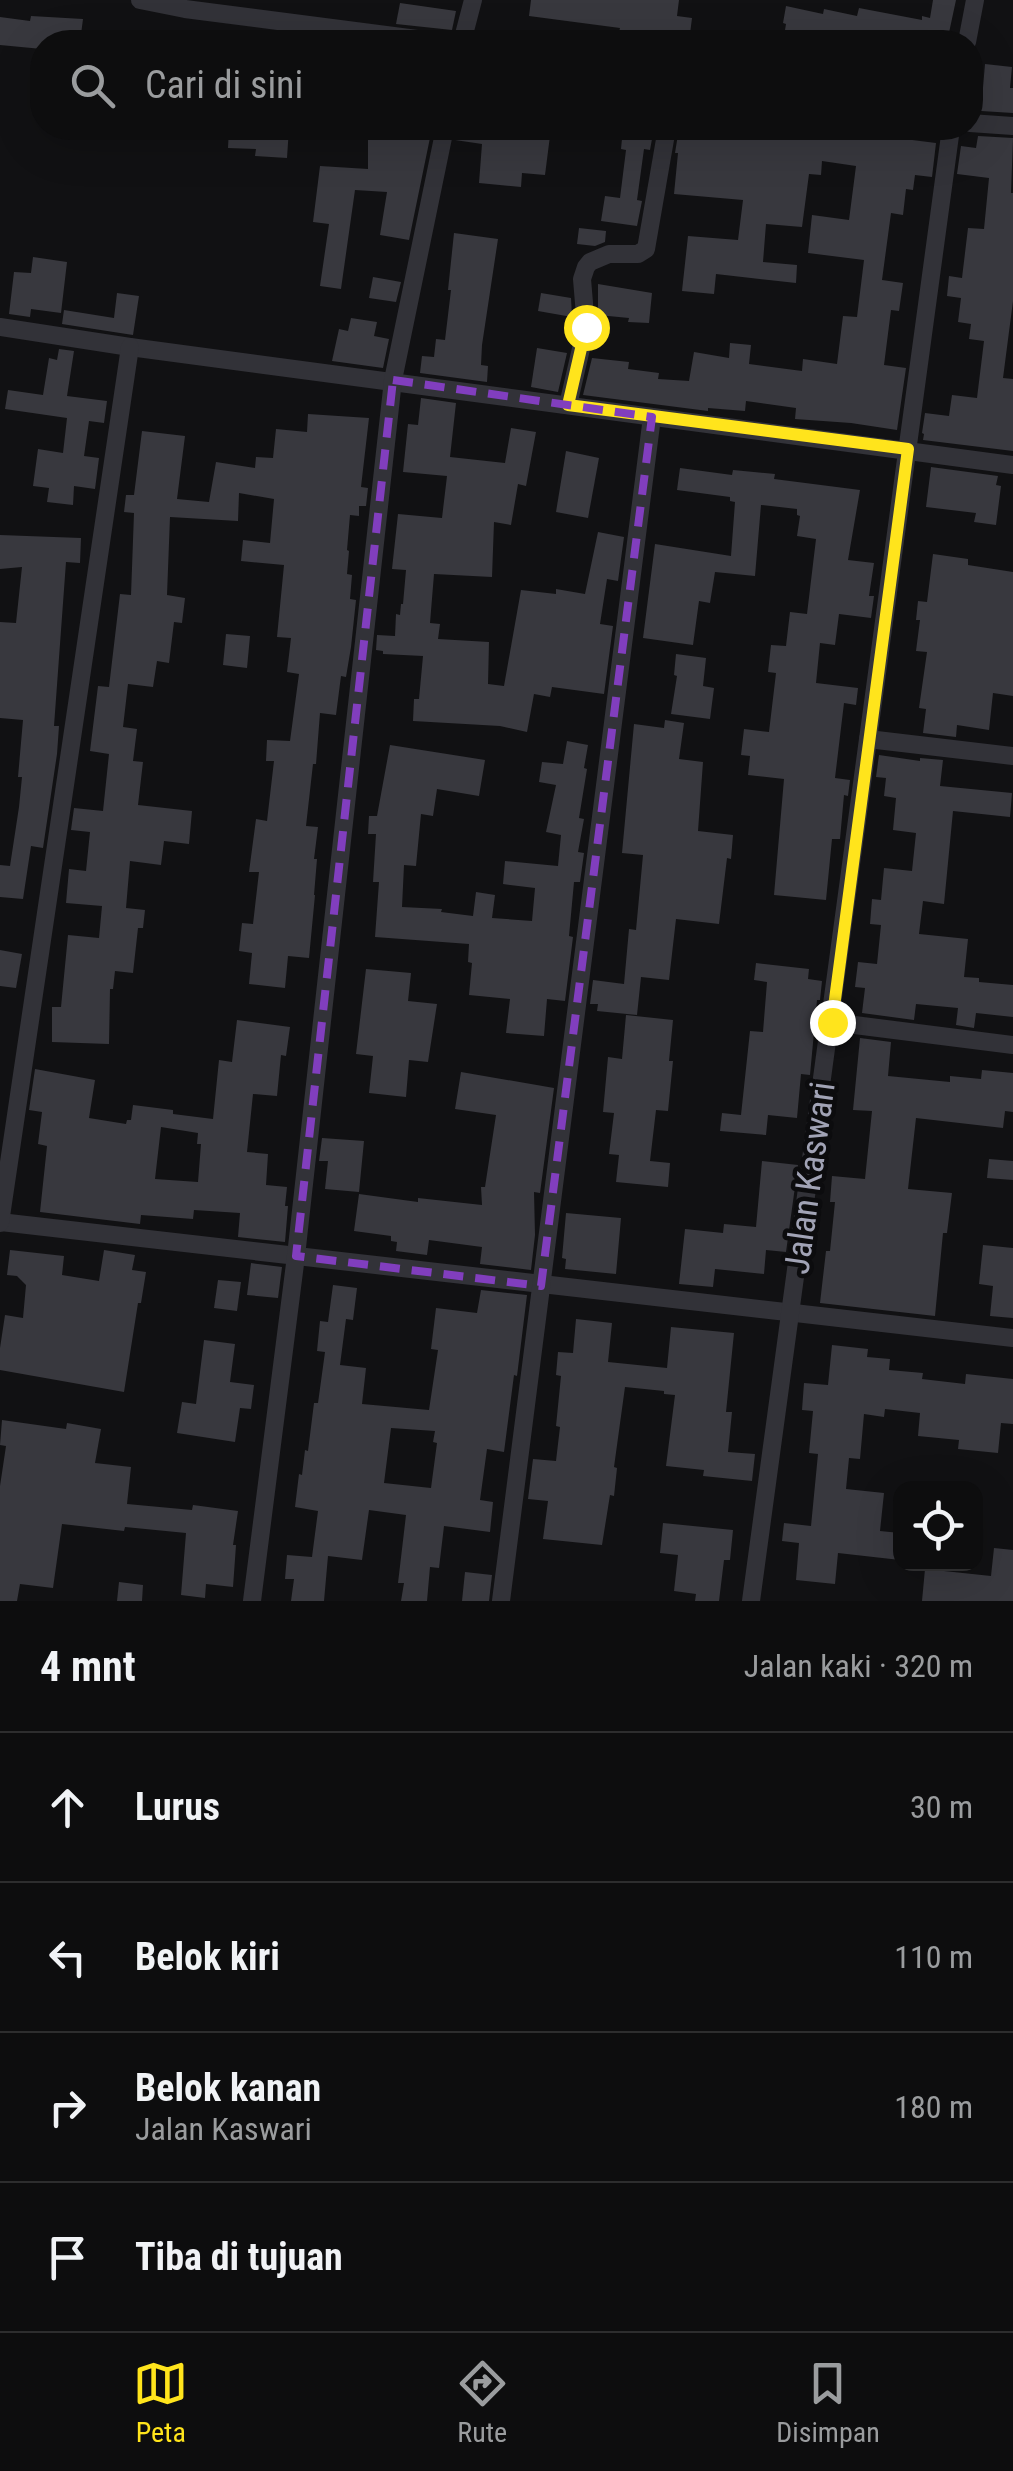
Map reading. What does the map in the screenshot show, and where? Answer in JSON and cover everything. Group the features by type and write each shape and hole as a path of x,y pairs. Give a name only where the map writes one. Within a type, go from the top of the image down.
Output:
{"street":[{"path":"140,0 360,30"},
{"path":"465,30 473,0"},
{"path":"970,30 976,0"},
{"path":"983,123 1013,126"},
{"path":"252,1601 296,1256 393,380 443,140"},
{"path":"568,405 586,327 582,278 590,262 609,254 638,254 646,249 665,140"},
{"name":"Jalan Kaswari","path":"751,1600 949,140"},
{"path":"0,327 1013,464"},
{"path":"130,347 0,1222 1013,1338"},
{"path":"501,1601 652,418"},
{"path":"868,739 1013,756"},
{"path":"832,1022 1013,1046"},
{"path":"751,1600 760,1601"}],"highlighted area":[{"path":"393,380 652,417 541,1286 296,1256"}],"building":[{"path":"531,0 679,0 677,16 692,18 690,30 620,30 529,16"},
{"path":"933,0 956,0 950,30 785,30 783,23 786,6 823,14 824,9 857,16 859,8 922,20 922,16 930,18"},
{"path":"400,3 456,11 452,30 396,24"},
{"path":"31,16 83,19 82,30 30,30 30,48 0,45 0,17 30,21"},
{"path":"985,64 1012,67 1013,113 983,111"},
{"path":"983,136 1013,138 1013,301 1003,378 1013,379 1013,451 923,440 922,433 925,413 949,416 952,395 977,398 984,341 969,339 971,324 958,322 961,298 947,296 949,276 962,278 968,228 984,229 989,178 957,174 961,146 976,148"},
{"path":"228,140 288,140 287,158 255,156 256,149 228,148"},
{"path":"368,140 430,140 409,240 380,235 387,192 355,190 341,289 320,286 329,224 313,222 320,166 368,169"},
{"path":"455,140 549,140 545,175 522,173 521,187 479,183 482,144"},
{"path":"622,140 652,140 650,150 644,149 637,226 601,221 605,196 620,198 626,150 621,149"},
{"path":"677,140 936,143 932,177 915,175 913,190 906,189 903,215 891,213 882,280 903,283 899,311 891,310 884,365 906,368 897,430 795,419 796,408 746,401 745,411 708,411 583,395 592,358 629,362 628,369 659,373 658,379 689,381 694,352 729,358 730,343 751,345 749,364 802,371 803,359 837,364 843,316 857,317 864,260 808,253 812,215 849,220 856,166 822,161 821,175 809,174 802,227 766,224 763,262 797,265 796,283 716,274 714,294 682,291 688,236 738,240 743,200 674,194"},
{"path":"579,228 606,231 605,242 595,246 577,244"},
{"path":"454,233 498,239 482,345 481,365 488,366 487,382 420,373 422,356 434,357 436,339 445,340"},
{"path":"33,257 67,262 61,313 31,309 30,317 9,314 14,272 31,273"},
{"path":"373,277 401,282 396,302 369,298"},
{"path":"598,284 652,293 649,323 598,315"},
{"path":"117,293 139,296 133,335 62,324 64,310 114,318"},
{"path":"541,293 571,298 572,317 538,311"},
{"path":"351,318 377,322 374,336 389,339 383,368 332,361 339,329 348,331"},
{"path":"537,348 567,353 558,392 531,387"},
{"path":"59,349 74,351 67,396 107,401 104,423 89,421 84,456 99,458 95,489 74,486 73,505 47,502 49,488 33,486 38,449 63,453 67,418 5,409 8,390 43,395 49,358 57,360"},
{"path":"421,398 456,403 450,457 505,463 511,428 536,432 526,486 518,484 511,525 494,522 492,577 434,574 430,623 440,624 438,639 489,642 488,684 504,686 521,590 556,594 556,589 585,594 598,532 624,537 618,581 607,579 600,624 613,626 604,694 552,687 550,697 534,694 527,732 500,726 413,721 423,656 383,654 376,650 377,635 395,636 396,614 400,615 403,604 406,570 392,569 398,514 442,518 447,476 403,472 408,424 418,425"},
{"path":"308,414 369,418 361,487 368,488 366,506 359,506 359,516 350,515 347,550 347,574 352,575 350,599 356,600 351,647 346,677 341,676 336,715 320,713 306,826 318,827 309,958 288,956 285,988 249,984 252,953 239,951 242,923 253,924 259,872 249,872 256,819 267,821 274,761 266,761 267,740 290,741 299,674 287,672 291,638 277,637 284,565 241,561 243,540 270,543 274,499 239,493 238,521 170,517 167,595 185,598 182,623 174,622 169,663 157,661 153,687 128,684 123,727 137,729 133,761 143,762 138,805 192,811 189,844 164,841 161,865 130,861 126,908 145,910 143,928 138,928 133,973 115,971 110,989 109,1044 52,1042 52,1007 61,1007 68,935 99,938 102,906 66,903 69,869 86,871 90,832 71,830 74,808 103,811 109,754 90,751 98,686 109,687 120,594 131,595 134,513 124,512 126,495 134,495 142,431 185,436 177,499 209,502 216,462 255,468 256,457 273,458 276,429 307,432"},
{"path":"566,451 599,458 588,518 556,512"},
{"path":"931,467 998,476 996,485 1001,486 996,525 974,522 976,513 926,507"},
{"path":"680,468 732,475 733,470 775,474 774,479 860,490 848,560 874,563 869,596 874,596 871,618 839,614 835,645 820,643 816,683 858,688 856,705 844,703 835,778 850,780 848,796 844,795 840,839 832,839 826,900 774,895 784,779 748,775 750,756 741,755 744,729 769,732 776,673 768,672 771,645 786,646 790,612 807,614 816,539 797,536 797,509 761,505 755,576 715,572 710,603 699,601 693,645 643,638 655,544 731,556 735,502 730,497 677,490"},
{"path":"0,535 81,538 80,563 66,562 54,726 59,726 57,754 43,848 31,846 23,899 0,897 0,865 10,866 19,807 23,720 0,718 0,622 16,623 22,567 0,569"},
{"path":"933,554 968,559 968,565 1013,572 1013,696 993,693 989,730 957,725 956,737 923,733 926,709 919,708 927,652 916,651 920,620 916,620 918,601 927,602"},
{"path":"226,634 250,636 247,668 223,665"},
{"path":"676,654 706,658 703,686 714,688 710,719 671,714"},
{"path":"665,720 684,723 679,759 703,762 698,831 733,835 719,924 676,919 669,980 641,977 637,1015 597,1011 598,1004 590,1004 593,980 624,984 629,929 636,930 643,855 622,853 634,724 664,728"},
{"path":"567,741 588,745 579,818 584,819 578,852 584,853 580,882 574,882 569,936 573,937 565,1001 547,999 544,1036 506,1033 510,999 469,995 469,944 375,937 379,882 373,882 376,834 368,834 369,816 377,816 390,745 485,760 479,796 437,789 433,816 421,814 416,866 404,865 402,907 442,909 441,912 473,916 476,892 495,895 492,918 532,921 535,888 503,884 505,861 558,866 561,835 546,832 556,785 539,782 542,762 563,764"},
{"path":"879,755 943,760 940,786 1012,793 1010,817 953,811 944,904 923,901 919,934 968,939 964,977 1013,985 1013,1017 976,1013 974,1028 956,1025 958,1008 916,1004 914,1020 862,1013 865,988 855,987 858,962 877,964 881,925 870,924 872,899 881,900 884,868 912,871 916,833 893,830 896,798 884,796 886,778 876,777"},
{"path":"0,950 22,954 16,988 0,986"},
{"path":"756,963 809,969 808,979 822,981 810,1075 801,1074 797,1118 768,1115 766,1135 720,1131 722,1113 741,1115 750,1031 763,1032 767,982 754,980"},
{"path":"366,969 411,973 408,1001 437,1004 428,1062 409,1060 406,1097 369,1093 373,1056 356,1054"},
{"path":"626,1015 673,1020 668,1111 656,1110 650,1161 670,1163 668,1187 616,1182 619,1155 609,1154 614,1113 603,1112 608,1057 622,1059"},
{"path":"237,1020 290,1027 286,1056 281,1055 277,1096 253,1094 247,1152 268,1154 266,1185 287,1187 285,1242 238,1237 240,1213 194,1210 193,1219 141,1215 140,1224 40,1212 47,1146 38,1144 42,1112 29,1110 35,1069 95,1080 89,1118 126,1124 131,1120 133,1105 213,1119 219,1060 232,1062","holes":["161,1127 198,1133 198,1182 155,1179"]},
{"path":"860,1038 891,1042 888,1076 950,1082 950,1076 981,1079 982,1070 1013,1073 1013,1112 1005,1111 1003,1128 916,1118 908,1189 952,1193 947,1233 943,1233 935,1316 820,1303 835,1202 830,1202 832,1176 865,1179 872,1111 853,1110"},
{"path":"461,1072 554,1088 540,1193 534,1192 531,1270 480,1264 482,1247 429,1240 427,1255 396,1251 397,1242 391,1241 391,1236 354,1231 359,1194 482,1205 481,1187 485,1187 496,1115 455,1109"},
{"path":"322,1138 364,1141 359,1192 325,1189 328,1161 319,1161"},
{"path":"989,1159 1013,1161 1013,1180 987,1178"},
{"path":"762,1161 798,1165 786,1252 766,1250 764,1274 715,1269 713,1287 679,1284 685,1229 723,1233 724,1224 756,1227"},
{"path":"566,1213 621,1218 616,1274 565,1269 566,1259 562,1258"},
{"path":"983,1245 1013,1248 1013,1318 990,1316 993,1286 979,1284"},
{"path":"10,1250 64,1256 62,1275 99,1281 104,1250 135,1255 132,1270 146,1272 124,1392 0,1370 5,1315 23,1318 26,1285 17,1276 7,1275"},
{"path":"251,1263 282,1267 278,1298 247,1295"},
{"path":"218,1280 241,1282 237,1311 214,1308"},
{"path":"333,1285 357,1288 353,1320 346,1319 340,1365 366,1368 362,1404 429,1410 438,1350 431,1349 436,1308 477,1313 481,1290 527,1295 504,1452 487,1449 480,1500 493,1502 490,1532 444,1526 439,1568 430,1567 427,1601 401,1601 404,1583 398,1583 406,1515 369,1510 362,1560 328,1556 324,1601 291,1601 294,1579 285,1579 287,1555 312,1557 318,1511 295,1507 325,1352 317,1351 320,1321 328,1322","holes":["391,1428 435,1431 431,1488 384,1483"]},
{"path":"576,1319 612,1323 608,1362 667,1368 671,1327 734,1333 726,1412 732,1412 728,1452 755,1454 752,1481 703,1476 704,1470 666,1466 675,1395 625,1387 614,1496 610,1495 602,1545 543,1539 548,1501 528,1499 533,1459 556,1461 561,1376 556,1375 558,1352 573,1353"},
{"path":"204,1340 235,1344 230,1382 254,1385 251,1409 240,1408 235,1442 177,1433 182,1402 196,1404"},
{"path":"832,1345 868,1349 867,1357 890,1359 889,1370 923,1373 922,1379 965,1384 966,1374 1013,1379 1013,1424 1001,1423 998,1453 958,1449 959,1440 918,1436 920,1413 885,1409 884,1417 864,1414 860,1459 849,1458 846,1489 884,1493 880,1531 893,1532 893,1559 838,1553 835,1584 796,1580 799,1543 782,1541 784,1523 811,1526 818,1454 809,1453 813,1411 802,1410 804,1383 828,1385"},
{"path":"2,1420 66,1429 67,1423 101,1429 95,1463 131,1467 127,1504 192,1510 193,1505 238,1511 233,1587 206,1584 205,1598 181,1595 186,1533 62,1524 53,1588 20,1584 17,1601 0,1601 0,1486 6,1446 0,1445"},
{"path":"663,1523 733,1530 730,1560 724,1560 719,1601 695,1601 696,1594 674,1591 678,1555 660,1553"},
{"path":"994,1548 1013,1550 1013,1601 922,1601 925,1571 991,1576"},
{"path":"465,1572 492,1575 489,1601 462,1601"},
{"path":"119,1582 143,1585 142,1601 117,1601"}],"route":[{"path":"586,327 568,405 908,449 832,1022"}]}
